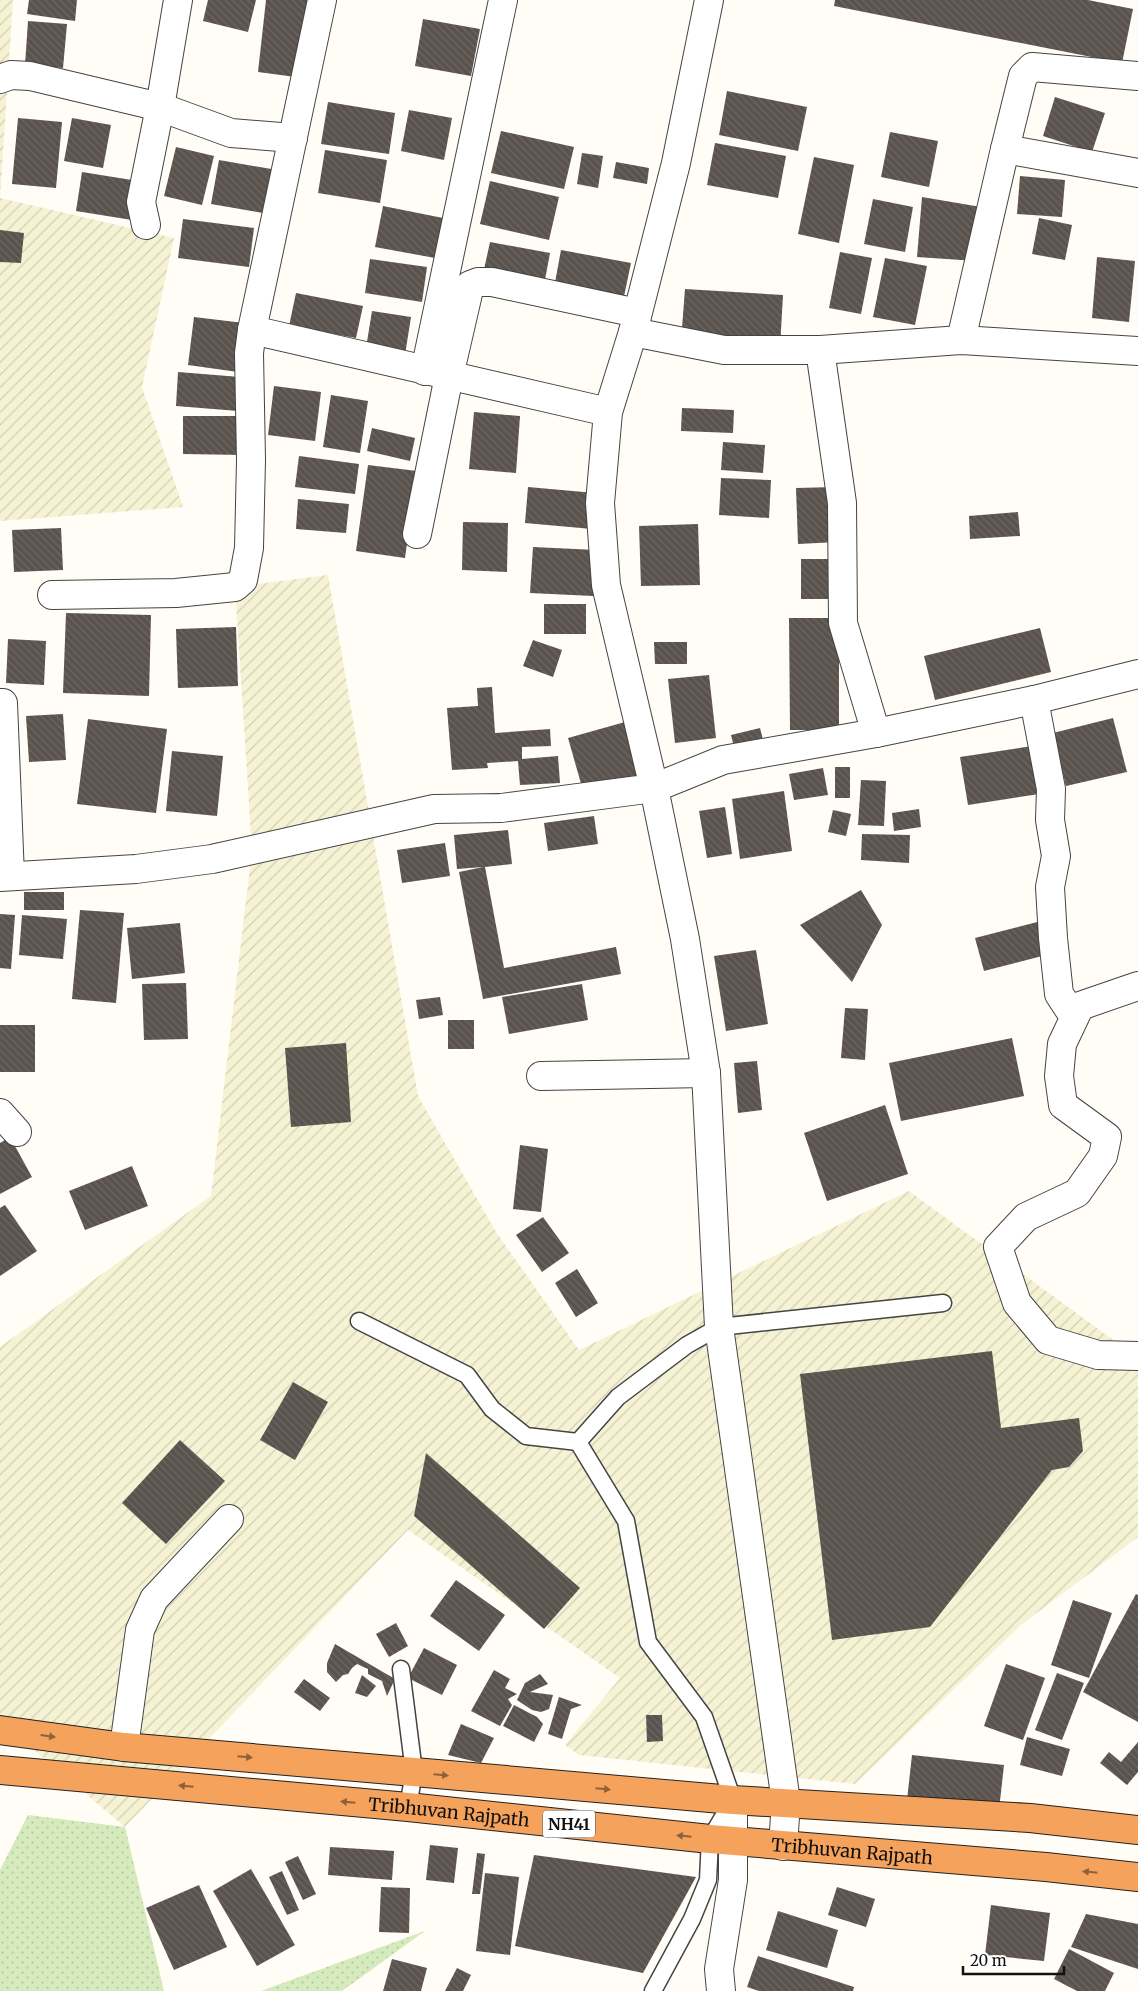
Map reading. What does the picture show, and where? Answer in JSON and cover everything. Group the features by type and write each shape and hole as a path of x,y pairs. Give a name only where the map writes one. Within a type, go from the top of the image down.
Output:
{"highway":[{"name":"Tribhuvan Rajpath","path":"0,1730 124,1747 733,1800 1030,1818 1138,1830"},
{"name":"Tribhuvan Rajpath","path":"0,1770 408,1807 783,1846 1046,1867 1138,1877"}],"street":[{"path":"146,225 141,202 160,107 178,0"},
{"path":"52,595 176,593 235,588 243,580 249,548 251,460 249,353 252,330 322,0"},
{"path":"417,534 437,373 503,0"},
{"path":"709,0 676,163 635,323 608,412 600,503 606,585 654,788 685,940 706,1074 719,1327 786,1802 783,1846"},
{"path":"961,340 1023,76 1032,67 1138,76"},
{"path":"0,78 11,75 30,76 160,107 231,133 293,138"},
{"path":"1005,148 1138,173"},
{"path":"437,373 470,285 478,282 492,282 724,350 820,350 961,340 1138,351"},
{"path":"252,330 608,412"},
{"path":"820,350 842,503 844,623 876,733"},
{"path":"0,703 3,703 5,876 146,868 212,859 434,809 501,808 654,788 723,760 876,733 1034,700 1138,674"},
{"path":"1034,700 1050,789 1050,820 1056,856 1050,887 1052,938 1060,994 1074,1017"},
{"path":"1138,986 1080,1006 1062,1044 1060,1076 1063,1105 1107,1137 1103,1156 1077,1193 1026,1217 998,1247 1017,1303 1048,1340 1098,1355 1138,1356"},
{"path":"541,1076 706,1074"},
{"path":"124,1747 140,1630 154,1599 229,1519"},
{"path":"720,1991 719,1969 733,1880 721,1839 733,1800"}],"lane":[{"path":"578,1442 618,1398 687,1345 719,1327 943,1303"},
{"path":"359,1321 467,1375 492,1409 526,1436 578,1442"},
{"path":"578,1442 626,1521 648,1642 704,1717 733,1800"},
{"path":"401,1669 414,1772 408,1807"},
{"path":"653,1991 692,1919 708,1880 721,1839"}],"shaded area":[{"path":"0,0 13,0 0,198"},
{"path":"0,198 174,238 142,387 183,507 0,521"},
{"path":"328,575 418,1096 496,1232 579,1350 909,1191 1138,1358 1138,1537 1022,1624 855,1784 579,1755 565,1745 620,1678 408,1530 125,1827 0,1721 0,1347 211,1196 252,850 235,587"}],"green space":[{"path":"28,1815 125,1827 164,1991 0,1991 0,1870"},
{"path":"425,1931 342,1991 261,1991"}],"building":[{"path":"29,0 77,0 75,21 27,14"},
{"path":"208,0 256,0 248,32 203,21"},
{"path":"266,0 312,0 303,78 258,72"},
{"path":"835,0 1088,0 1133,9 1122,63 834,6"},
{"path":"423,19 480,29 471,76 415,66"},
{"path":"28,21 67,24 63,68 25,65"},
{"path":"727,91 807,107 798,151 719,135"},
{"path":"1055,97 1105,113 1092,152 1043,136"},
{"path":"328,102 395,113 389,154 321,144"},
{"path":"409,110 452,118 444,160 401,151"},
{"path":"18,118 62,122 56,188 12,184"},
{"path":"72,118 111,125 103,168 64,161"},
{"path":"501,131 574,147 564,189 491,173"},
{"path":"890,132 938,141 929,187 881,177"},
{"path":"715,143 786,156 778,198 707,185"},
{"path":"176,147 214,156 202,205 164,196"},
{"path":"325,150 387,160 380,203 318,193"},
{"path":"582,153 603,156 598,188 577,184"},
{"path":"814,157 854,165 839,243 798,234"},
{"path":"219,160 277,170 269,214 211,204"},
{"path":"616,162 649,168 647,184 613,178"},
{"path":"82,172 138,181 132,220 76,211"},
{"path":"1020,176 1065,180 1062,217 1017,214"},
{"path":"490,181 559,197 549,240 480,224"},
{"path":"922,197 981,207 976,261 917,257"},
{"path":"873,199 913,207 905,252 864,244"},
{"path":"383,206 443,218 435,258 375,247"},
{"path":"1039,218 1072,225 1065,260 1032,254"},
{"path":"183,219 254,228 249,267 178,258"},
{"path":"0,230 24,233 21,263 0,262"},
{"path":"490,242 550,253 544,285 483,274"},
{"path":"561,250 631,263 623,301 554,288"},
{"path":"840,252 872,258 861,314 829,308"},
{"path":"1097,257 1135,261 1129,322 1092,318"},
{"path":"885,258 927,266 915,325 873,317"},
{"path":"370,259 427,267 422,302 365,293"},
{"path":"685,289 783,295 780,348 681,341"},
{"path":"296,293 363,306 356,338 289,326"},
{"path":"372,311 411,317 405,355 366,348"},
{"path":"194,317 244,323 238,372 188,365"},
{"path":"178,372 240,377 238,411 176,406"},
{"path":"274,386 321,392 315,441 268,435"},
{"path":"331,395 368,401 360,453 323,447"},
{"path":"682,408 734,410 733,433 681,431"},
{"path":"474,412 520,416 516,473 469,469"},
{"path":"183,416 245,416 244,455 183,454"},
{"path":"372,428 415,438 410,461 367,451"},
{"path":"723,442 765,445 763,473 721,470"},
{"path":"299,456 359,464 355,494 295,487"},
{"path":"368,465 417,471 405,558 356,551"},
{"path":"721,478 771,480 769,518 719,515"},
{"path":"528,487 595,493 592,529 525,523"},
{"path":"835,487 837,542 798,544 796,488"},
{"path":"298,499 349,504 346,533 296,529"},
{"path":"1018,512 1020,536 970,539 969,516"},
{"path":"463,522 508,523 507,572 462,570"},
{"path":"698,524 700,585 641,586 639,526"},
{"path":"61,528 63,570 14,572 12,530"},
{"path":"533,547 596,550 593,596 530,593"},
{"path":"801,559 836,559 836,599 801,599"},
{"path":"544,604 586,604 586,634 544,634"},
{"path":"66,613 151,615 149,696 63,693"},
{"path":"789,618 839,618 839,730 790,730"},
{"path":"236,627 238,686 178,688 176,629"},
{"path":"1040,628 1051,672 935,700 924,656"},
{"path":"8,639 46,641 44,685 6,683"},
{"path":"533,640 562,650 553,677 523,666"},
{"path":"654,642 687,642 687,664 655,664"},
{"path":"709,675 716,738 675,743 668,679"},
{"path":"492,687 495,733 550,729 551,746 522,747 522,759 558,756 560,783 520,785 518,761 487,763 488,768 452,770 447,708 478,706 477,688"},
{"path":"63,714 66,760 29,762 26,716"},
{"path":"1113,718 1127,772 1066,786 1053,733"},
{"path":"88,719 167,729 156,813 77,804"},
{"path":"625,722 641,778 584,794 568,738"},
{"path":"760,728 764,744 735,751 731,735"},
{"path":"1032,746 1039,794 968,805 960,757"},
{"path":"172,751 223,756 217,816 166,811"},
{"path":"835,767 850,767 850,798 835,798"},
{"path":"823,768 828,795 794,800 789,774"},
{"path":"861,780 886,781 884,826 858,825"},
{"path":"784,791 792,851 740,859 732,799"},
{"path":"725,807 732,854 707,858 699,811"},
{"path":"919,809 921,827 894,831 892,813"},
{"path":"833,810 851,814 846,836 828,832"},
{"path":"594,816 598,844 548,851 544,823"},
{"path":"508,830 512,864 485,867 504,968 616,947 621,974 483,999 459,872 483,867 457,869 454,835"},
{"path":"862,834 910,835 909,863 861,860"},
{"path":"445,843 450,876 402,883 397,850"},
{"path":"861,890 882,925 852,982 800,925"},
{"path":"24,892 64,892 64,910 24,910"},
{"path":"80,910 124,913 116,1003 72,999"},
{"path":"0,914 15,915 11,969 0,968"},
{"path":"22,915 67,919 63,959 19,955"},
{"path":"1041,921 1050,954 984,971 975,938"},
{"path":"180,923 185,973 132,979 127,928"},
{"path":"756,950 768,1024 726,1031 714,956"},
{"path":"186,983 188,1039 144,1040 142,984"},
{"path":"582,984 588,1020 509,1034 502,997"},
{"path":"440,997 443,1015 419,1019 416,1000"},
{"path":"845,1008 868,1009 865,1060 841,1058"},
{"path":"448,1020 474,1020 474,1049 448,1049"},
{"path":"0,1025 35,1025 35,1072 0,1072"},
{"path":"1012,1038 1024,1096 901,1121 889,1063"},
{"path":"346,1043 351,1122 291,1127 285,1048"},
{"path":"757,1061 762,1110 738,1113 734,1063"},
{"path":"885,1105 908,1174 827,1201 804,1133"},
{"path":"10,1137 32,1177 0,1194 0,1143"},
{"path":"520,1145 548,1149 541,1212 513,1209"},
{"path":"132,1166 148,1206 85,1230 69,1191"},
{"path":"5,1205 37,1251 0,1276 0,1208"},
{"path":"543,1217 569,1253 542,1272 516,1235"},
{"path":"577,1269 598,1303 576,1317 555,1283"},
{"path":"992,1351 1001,1428 1079,1418 1083,1451 1069,1467 1052,1470 930,1627 832,1640 800,1374"},
{"path":"293,1382 328,1402 295,1460 260,1440"},
{"path":"180,1440 225,1481 166,1544 122,1503"},
{"path":"426,1453 580,1588 544,1629 414,1516"},
{"path":"456,1580 505,1615 479,1651 430,1616"},
{"path":"1136,1594 1138,1595 1138,1722 1083,1692"},
{"path":"1073,1600 1112,1613 1089,1678 1051,1665"},
{"path":"396,1623 408,1646 389,1657 376,1634"},
{"path":"335,1644 395,1679 387,1696 382,1681 368,1674 368,1669 357,1664 348,1674 343,1675 336,1682 327,1672 327,1663"},
{"path":"424,1648 457,1665 442,1695 408,1678"},
{"path":"1006,1664 1045,1678 1023,1740 984,1726"},
{"path":"494,1670 510,1679 505,1688 517,1694 508,1699 512,1705 500,1726 471,1711"},
{"path":"1057,1673 1084,1683 1062,1740 1035,1730"},
{"path":"540,1674 548,1684 530,1692 553,1695 549,1709 541,1712 532,1710 517,1700 525,1683"},
{"path":"362,1675 376,1686 367,1697 355,1693"},
{"path":"304,1679 330,1698 320,1711 294,1692"},
{"path":"559,1697 582,1705 571,1709 562,1739 548,1734"},
{"path":"514,1705 537,1717 543,1724 534,1742 503,1726"},
{"path":"646,1715 662,1715 663,1741 647,1742"},
{"path":"461,1724 494,1738 481,1763 448,1755"},
{"path":"1027,1737 1070,1749 1062,1776 1020,1765"},
{"path":"1138,1742 1138,1772 1127,1785 1100,1763 1109,1752 1121,1762"},
{"path":"912,1755 1004,1765 999,1810 907,1800"},
{"path":"430,1845 458,1848 454,1883 426,1880"},
{"path":"330,1847 394,1851 392,1880 328,1875"},
{"path":"477,1853 485,1854 480,1894 472,1894"},
{"path":"534,1855 696,1877 643,1973 515,1946"},
{"path":"298,1856 316,1894 303,1900 285,1862"},
{"path":"251,1869 295,1945 257,1966 213,1891"},
{"path":"282,1871 299,1910 287,1915 269,1877"},
{"path":"485,1873 519,1877 510,1955 476,1951"},
{"path":"199,1885 227,1947 174,1970 146,1908"},
{"path":"381,1887 410,1888 409,1933 379,1932"},
{"path":"837,1887 875,1899 866,1927 828,1915"},
{"path":"991,1905 1050,1913 1044,1961 985,1955"},
{"path":"778,1911 838,1930 827,1968 766,1950"},
{"path":"1086,1914 1138,1924 1138,1969 1071,1947"},
{"path":"1069,1949 1114,1973 1105,1991 1077,1991 1054,1979"},
{"path":"758,1956 854,1987 853,1991 759,1991 747,1987"},
{"path":"392,1959 427,1968 421,1991 383,1991"},
{"path":"457,1968 471,1975 463,1991 445,1991"}]}
